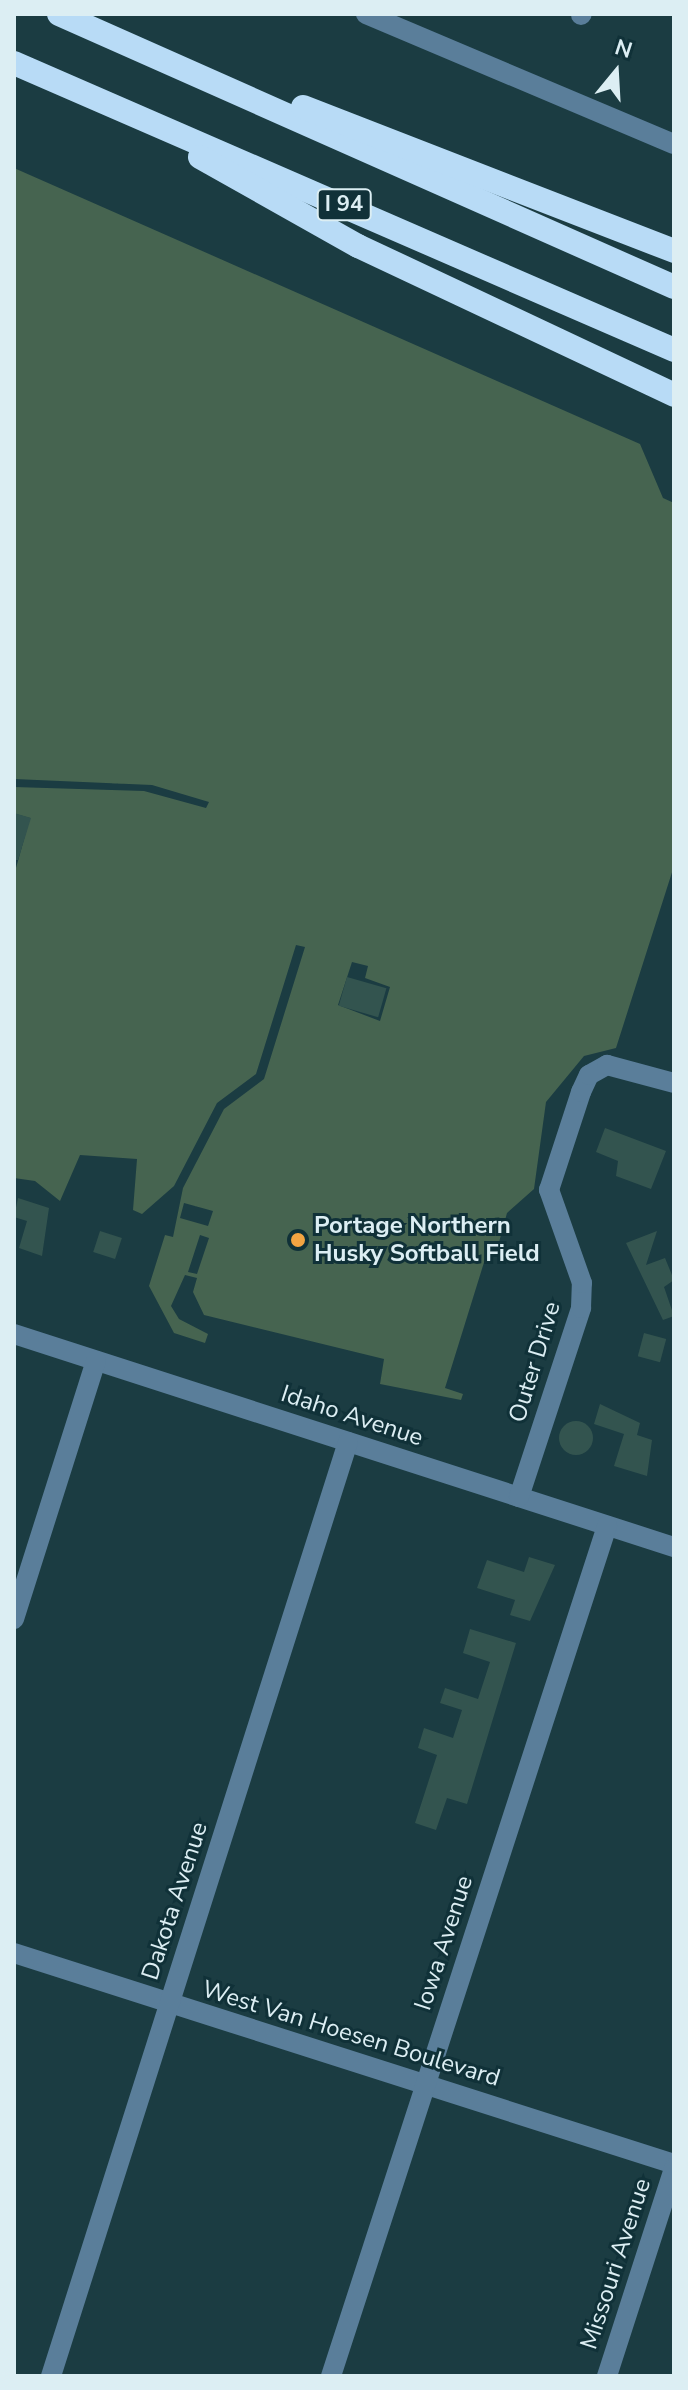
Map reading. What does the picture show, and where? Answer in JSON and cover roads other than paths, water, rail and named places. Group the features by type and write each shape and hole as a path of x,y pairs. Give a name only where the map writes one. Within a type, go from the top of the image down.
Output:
{"highway":[{"name":"I 94","path":"59,14 674,287"},
{"path":"144,52 399,140 674,251"},
{"name":"I 94","path":"14,63 674,350"},
{"path":"86,92 358,246 674,395"}],"street":[{"path":"366,14 674,144"},
{"name":"Outer Drive","path":"519,1497 583,1294 549,1190 581,1092 600,1067 674,1083"},
{"name":"Idaho Avenue","path":"14,1334 674,1547"},
{"path":"14,1619 96,1361"},
{"name":"Dakota Avenue","path":"51,2376 348,1442"},
{"name":"Iowa Avenue","path":"331,2376 607,1526"},
{"name":"West Van Hoesen Boulevard","path":"14,1953 674,2166"},
{"name":"Missouri Avenue","path":"607,2376 674,2166"}],"place":[{"name":"Portage Northern Husky Softball Field","path":"298,1240"}]}
